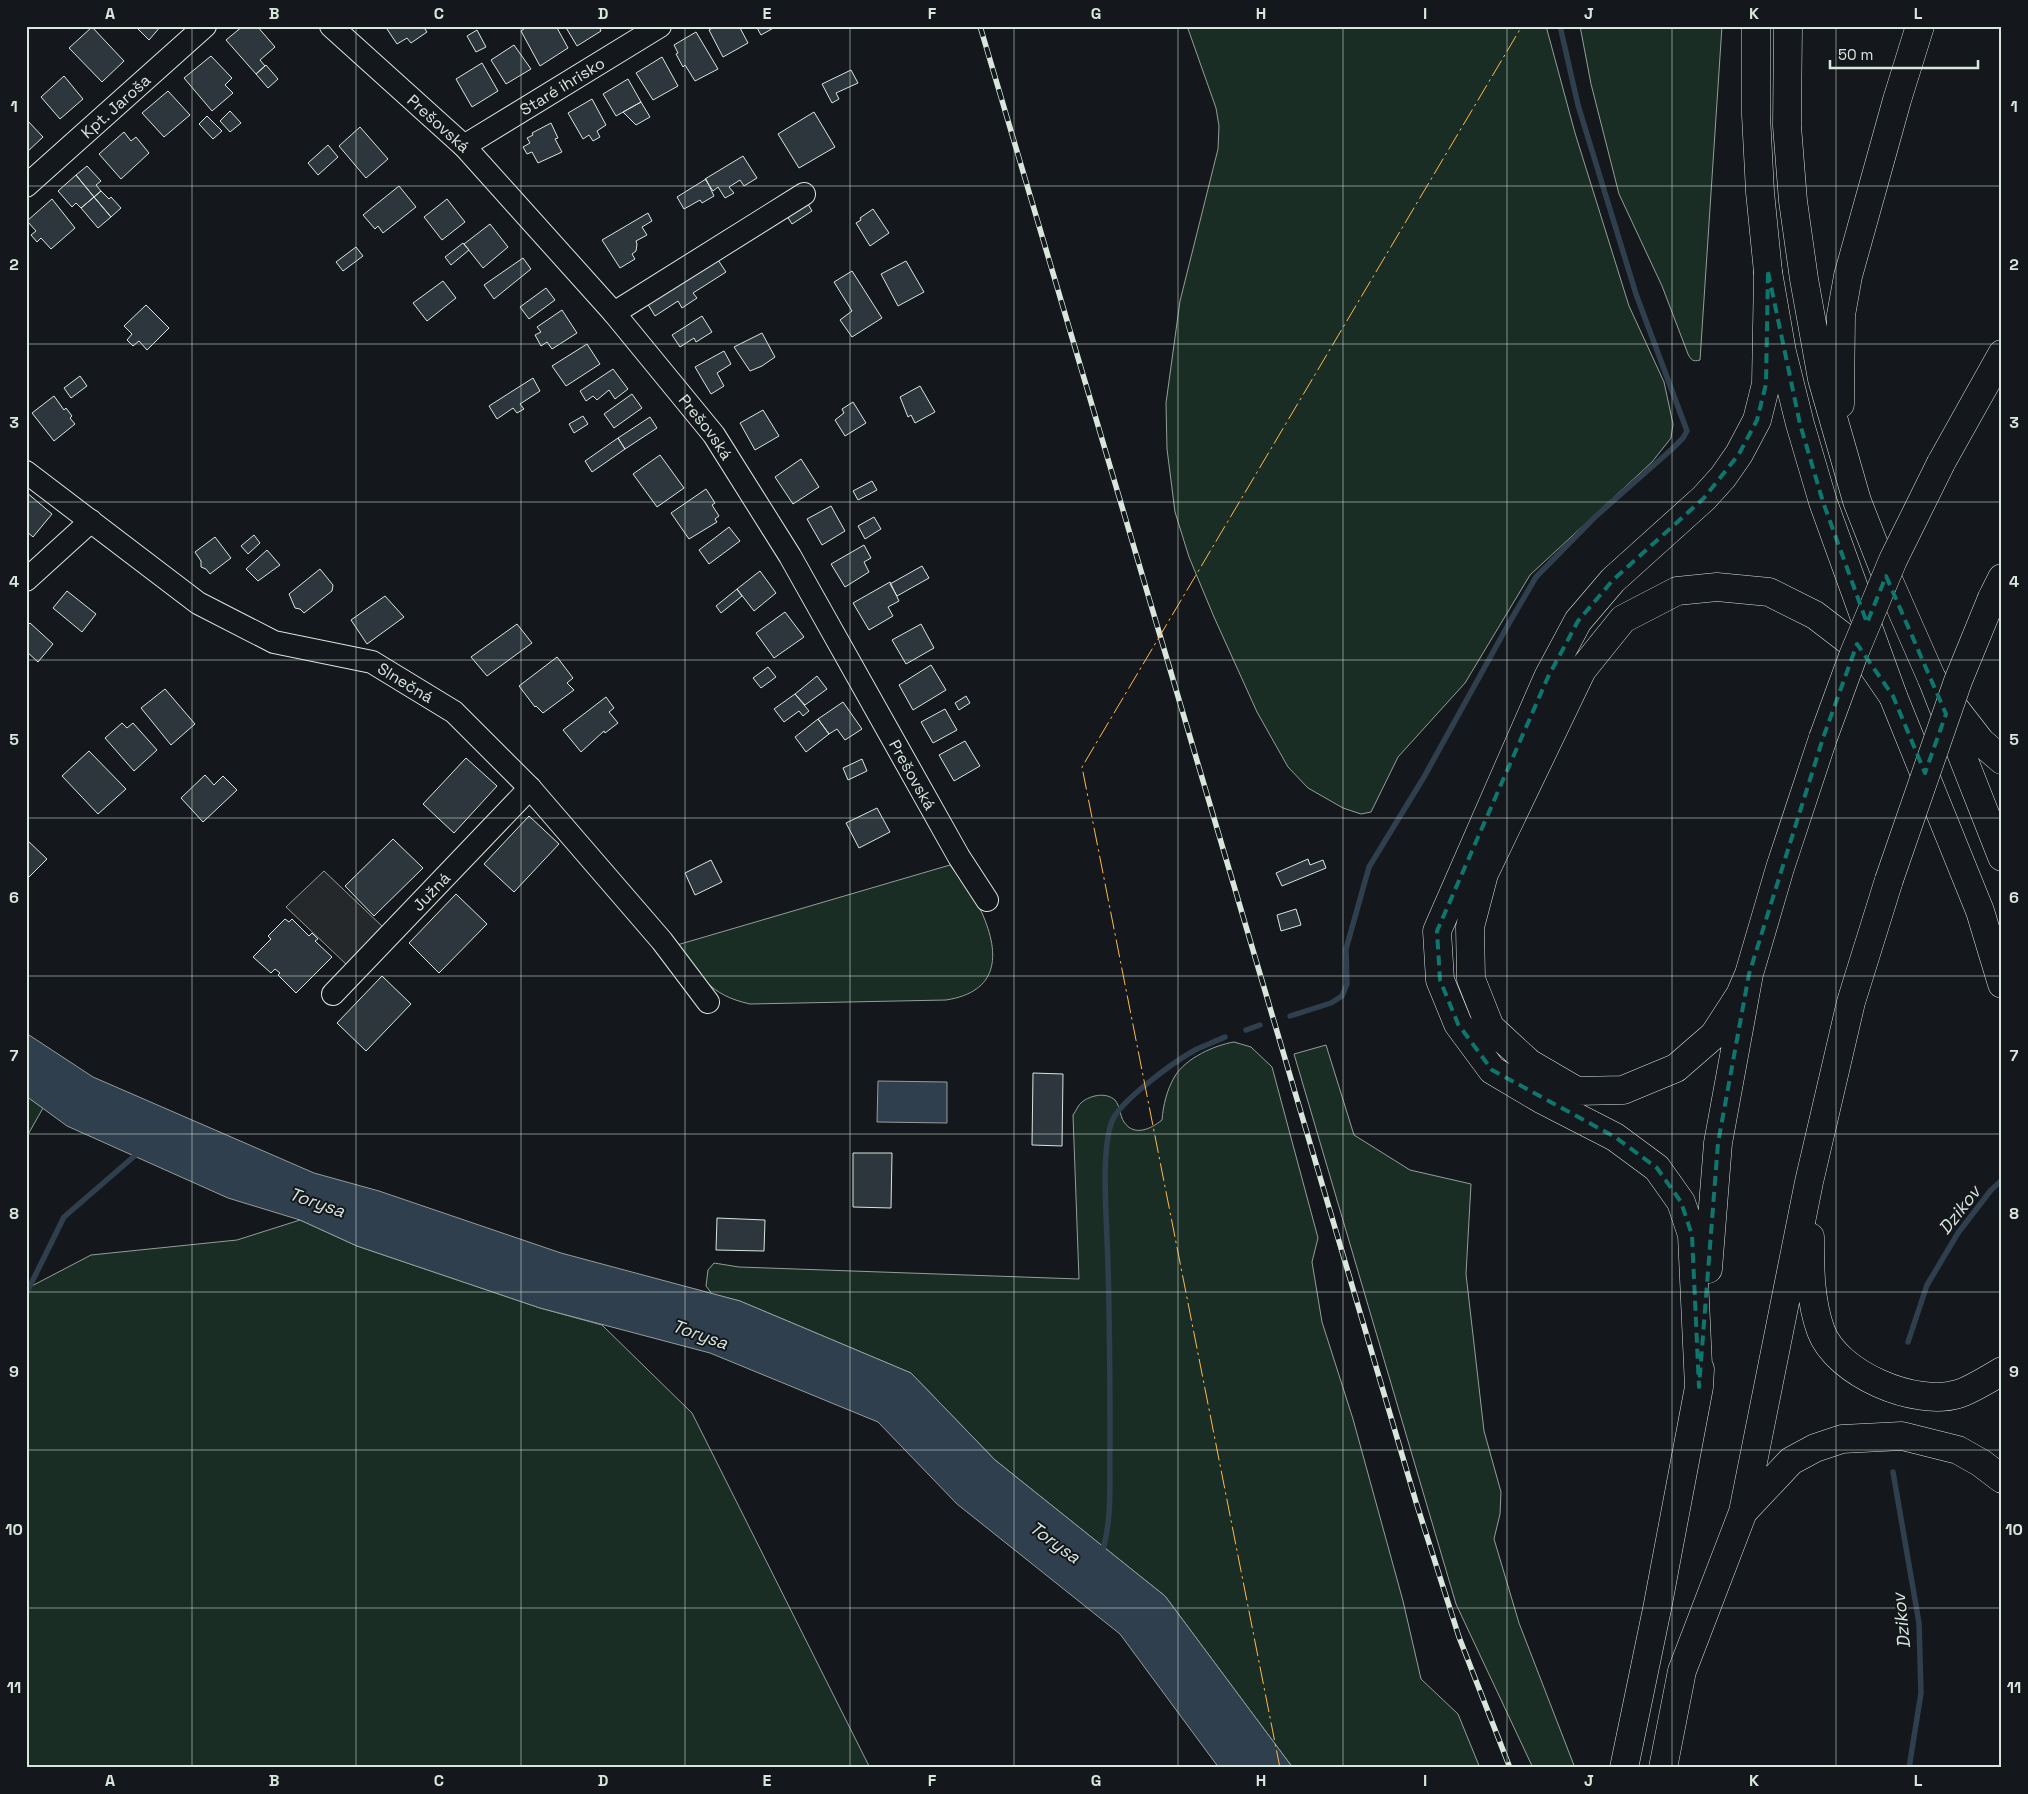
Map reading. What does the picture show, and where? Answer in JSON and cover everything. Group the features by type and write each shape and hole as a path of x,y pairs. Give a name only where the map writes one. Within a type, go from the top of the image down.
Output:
{"main road":[{"path":"1756,26 1756,115 1760,192 1768,272 1782,352 1800,424 1823,502 1893,696 1980,911 2002,984"},
{"path":"1788,26 1787,126 1793,201 1804,279 1822,379 1857,502 1884,570 1932,679 2002,857"},
{"path":"1857,502 1839,400 1841,315 1848,276 1897,100 1920,26"},
{"path":"1699,1387 1692,1235 1681,1202 1657,1168 1615,1137 1541,1099 1492,1070 1458,1024 1440,980 1437,931 1548,677 1578,621 1613,580 1704,498 1723,477 1744,446 1757,420 1766,384 1768,272"},
{"path":"1893,696 1862,651 1815,615 1769,592 1717,587 1677,591 1623,619 1582,670 1484,874 1470,927 1471,979 1490,1027 1529,1063 1577,1091 1623,1090 1676,1068 1714,1035 1740,995 1749,974 1823,738 1853,656 1893,560 1941,463 2002,354"},
{"path":"1663,1768 1682,1671 1743,1512 1809,1182 1851,1002 1889,880 1958,681 1997,588"},
{"path":"1932,679 1981,742 2002,760"},
{"path":"1624,1768 1657,1609 1699,1387 1718,1143 1749,974"},
{"path":"1809,1182 1810,1277 1813,1300 1822,1333 1834,1354 1874,1381 1905,1393 1928,1396 1958,1394 2002,1371"},
{"path":"1743,1512 1791,1461 1815,1448 1842,1438 1902,1436 1921,1440 1958,1450 1981,1463 2002,1479"}],"street":[{"name":"Kpt. Jaroša","path":"26,186 205,26"},
{"name":"Prešovská","path":"331,26 464,146 614,314 714,434 790,556 959,857 987,900"},
{"name":"Staré ihrisko","path":"464,146 660,26"},
{"path":"614,314 804,194"},
{"name":"Slnečná","path":"26,472 198,603 274,642 372,662 454,712 530,788 662,941 708,1002"},
{"path":"26,580 91,521"},
{"name":"Južná","path":"332,994 530,788"}],"highlighted area":[{"path":"1768,272 1800,424 1823,502 1867,623 1886,576 1946,714 1925,773 1893,696 1857,644 1823,738 1749,974 1718,1143 1699,1387 1692,1235 1681,1202 1657,1168 1615,1137 1492,1070 1458,1024 1440,980 1437,931 1548,677 1578,621 1613,580 1704,498 1739,454 1757,420 1766,384"}],"green space":[{"path":"1187,26 1546,26 1575,133 1629,306 1664,382 1673,424 1671,438 1652,462 1530,575 1465,683 1398,757 1371,812 1361,814 1343,808 1308,788 1288,767 1257,712 1214,617 1189,557 1175,512 1167,449 1166,403 1180,301 1218,149 1219,126 1216,108"},
{"path":"1580,26 1722,26 1700,360 1692,360 1688,354 1662,286 1619,194 1591,84"},
{"path":"950,865 979,907 992,944 991,970 976,989 963,996 946,1000 750,1004 715,990 700,975 677,945"},
{"path":"1234,1042 1251,1047 1272,1067 1318,1238 1312,1262 1322,1322 1353,1419 1403,1601 1421,1679 1458,1714 1480,1768 1293,1768 1165,1596 995,1460 911,1373 740,1301 712,1294 706,1286 708,1270 714,1263 739,1267 1079,1279 1073,1115 1078,1106 1082,1102 1098,1095 1107,1096 1117,1102 1123,1120 1128,1127 1138,1130 1148,1129 1162,1120 1164,1103 1172,1081 1180,1069 1202,1053"},
{"path":"1326,1045 1354,1135 1410,1170 1471,1184 1466,1274 1484,1431 1501,1492 1500,1514 1494,1539 1519,1623 1575,1768 1533,1768 1456,1604 1294,1054"},
{"path":"26,1096 43,1108 26,1138"},
{"path":"300,1220 357,1246 540,1308 602,1325 692,1413 870,1768 26,1768 26,1289 91,1255 237,1240"}],"shaded area":[{"path":"324,871 383,927 347,965 286,907"}],"water":[{"name":"Torysa","path":"26,1033 93,1077 314,1173 379,1191 561,1253 740,1301 911,1373 995,1460 1165,1596 1293,1768 1219,1768 1120,1634 957,1504 878,1422 710,1353 540,1308 357,1246 300,1220 228,1198 67,1126 26,1096"},
{"path":"878,1081 947,1082 947,1123 877,1122"}],"building":[{"path":"135,26 161,26 149,40"},
{"path":"243,26 257,26 275,47 260,60 265,66 256,74 226,40"},
{"path":"385,26 423,26 427,32 411,43 407,38 397,44"},
{"path":"528,26 556,26 568,48 540,66 521,31"},
{"path":"565,26 599,26 601,31 577,46"},
{"path":"716,26 739,26 748,43 723,57 709,30"},
{"path":"756,26 777,26 761,35"},
{"path":"92,27 124,61 102,82 69,48"},
{"path":"477,30 486,47 476,52 467,36"},
{"path":"696,32 718,69 695,81 685,65 683,67 676,54 678,53 674,45"},
{"path":"514,45 531,69 506,84 491,60"},
{"path":"211,56 232,78 225,85 233,93 212,111 184,78"},
{"path":"662,57 678,86 653,100 636,73"},
{"path":"482,63 498,91 472,107 456,79"},
{"path":"266,65 278,79 268,88 256,74"},
{"path":"851,70 858,83 836,93 839,99 832,103 822,84"},
{"path":"64,76 83,99 60,119 41,97"},
{"path":"628,79 641,102 616,116 603,94"},
{"path":"168,91 190,115 164,137 142,113"},
{"path":"592,99 606,125 597,131 600,137 593,141 589,135 583,139 568,113"},
{"path":"641,102 650,117 636,125 623,112"},
{"path":"230,111 241,123 230,132 220,121"},
{"path":"814,112 835,147 799,168 778,134"},
{"path":"207,116 222,131 213,139 199,124"},
{"path":"26,119 43,137 26,153"},
{"path":"551,123 558,138 555,139 562,152 538,163 532,152 527,154 523,147 530,143 527,138 533,135 532,133"},
{"path":"360,127 388,159 366,178 339,146"},
{"path":"124,132 131,141 136,137 149,153 121,179 99,154"},
{"path":"328,145 338,157 318,175 308,163"},
{"path":"743,156 757,178 744,186 740,180 729,187 734,193 725,198 718,187 713,191 705,179"},
{"path":"87,166 101,181 96,185 101,191 94,197 76,175"},
{"path":"76,175 94,197 81,208 76,203 72,207 58,191"},
{"path":"706,179 714,196 702,203 700,200 684,209 677,197"},
{"path":"399,186 416,207 383,233 378,226 375,229 363,215"},
{"path":"101,191 109,199 111,197 121,208 111,217 94,197"},
{"path":"94,197 111,217 98,228 81,208"},
{"path":"52,199 75,228 51,249 41,238 37,242 31,235 36,231 27,221"},
{"path":"447,199 465,222 442,240 424,217"},
{"path":"808,204 812,211 792,224 787,216"},
{"path":"873,209 889,233 870,246 856,223"},
{"path":"648,213 652,221 642,227 647,235 636,241 636,251 632,254 635,259 620,268 602,240"},
{"path":"490,224 508,247 483,268 464,244"},
{"path":"463,243 469,250 451,265 445,257"},
{"path":"356,247 363,256 343,271 336,262"},
{"path":"523,258 531,269 494,299 484,285"},
{"path":"718,260 726,272 693,293 697,298 682,308 678,301 655,316 647,303"},
{"path":"906,261 924,292 898,306 881,274"},
{"path":"852,271 882,318 852,337 840,320 852,311 834,282"},
{"path":"443,281 456,298 427,321 413,303"},
{"path":"546,288 555,300 529,319 520,307"},
{"path":"146,305 169,328 147,350 139,341 133,346 127,340 132,334 124,326"},
{"path":"562,310 577,333 552,349 547,342 541,346 535,335 541,332 537,327"},
{"path":"702,316 712,332 696,342 694,338 680,347 672,335"},
{"path":"762,333 775,357 762,366 750,371 734,347"},
{"path":"587,344 600,364 566,386 552,366"},
{"path":"724,351 731,364 717,373 724,386 711,394 695,367"},
{"path":"613,369 628,389 615,399 609,390 597,400 593,396 586,401 580,391"},
{"path":"80,376 87,386 71,398 64,388"},
{"path":"533,378 540,391 520,404 524,409 517,413 513,408 497,419 489,406"},
{"path":"920,386 935,412 915,423 911,415 908,417 900,397"},
{"path":"632,394 642,408 614,428 604,414"},
{"path":"54,396 64,410 66,408 72,416 70,418 75,424 54,441 32,413"},
{"path":"853,402 866,423 845,436 835,420 844,413 842,409"},
{"path":"763,410 779,436 755,450 740,423"},
{"path":"583,416 588,424 574,433 569,424"},
{"path":"650,417 657,428 625,449 618,438"},
{"path":"618,438 625,449 592,472 585,461"},
{"path":"660,455 684,488 657,507 633,474"},
{"path":"801,459 819,487 793,504 775,477"},
{"path":"872,481 877,490 858,500 853,491"},
{"path":"706,489 715,503 712,505 719,516 715,519 717,522 689,539 671,513"},
{"path":"26,492 52,514 33,537 26,531"},
{"path":"831,506 845,531 822,545 807,519"},
{"path":"874,517 881,529 865,539 858,526"},
{"path":"729,527 740,541 709,564 699,550"},
{"path":"254,535 260,543 248,554 241,546"},
{"path":"215,537 231,558 210,574 201,567 201,561 195,552"},
{"path":"864,545 871,558 864,562 869,572 845,587 831,564"},
{"path":"267,550 280,565 258,581 246,569"},
{"path":"922,566 929,578 897,596 890,584"},
{"path":"320,569 333,585 332,591 304,613 300,609 295,608 289,594"},
{"path":"760,571 776,593 754,611 737,589"},
{"path":"890,582 899,601 888,607 893,616 869,630 853,603"},
{"path":"737,589 742,596 721,613 716,606"},
{"path":"67,591 96,614 82,632 53,608"},
{"path":"385,596 404,617 367,644 351,620"},
{"path":"785,612 804,637 774,658 756,633"},
{"path":"30,623 53,644 38,662 26,651 26,627"},
{"path":"517,624 532,643 487,676 471,657"},
{"path":"921,624 934,648 906,664 892,640"},
{"path":"557,657 573,678 567,683 574,690 543,713 535,707 519,686"},
{"path":"931,665 946,690 913,710 899,685"},
{"path":"768,667 776,677 761,688 753,678"},
{"path":"817,676 827,689 805,705 795,694"},
{"path":"165,689 195,724 171,745 141,708"},
{"path":"795,694 809,711 803,716 799,711 784,722 774,709"},
{"path":"966,696 970,703 959,710 955,703"},
{"path":"606,697 614,708 609,712 618,723 605,733 604,731 581,752 563,730"},
{"path":"843,702 862,729 845,740 837,729 829,734 818,719"},
{"path":"945,709 957,730 933,743 921,722"},
{"path":"818,719 829,734 806,752 795,737"},
{"path":"122,723 127,728 133,723 157,750 134,771 105,738"},
{"path":"965,741 980,766 954,781 939,755"},
{"path":"89,751 126,789 98,814 62,776"},
{"path":"466,758 497,786 454,833 423,804"},
{"path":"862,759 867,771 848,780 843,768"},
{"path":"205,775 214,785 223,776 237,790 203,822 181,798"},
{"path":"877,808 890,832 859,848 846,823"},
{"path":"529,816 559,844 514,892 484,864"},
{"path":"26,839 47,859 26,880"},
{"path":"393,839 423,868 374,916 345,886"},
{"path":"1308,859 1310,865 1323,860 1326,868 1282,886 1276,873"},
{"path":"711,860 722,882 695,895 685,873"},
{"path":"456,894 487,924 439,973 409,943"},
{"path":"1296,909 1301,925 1281,931 1277,915"},
{"path":"285,919 289,922 292,919 309,936 312,933 318,939 315,941 332,957 296,993 278,975 280,973 275,969 271,973 253,957 271,939 268,936"},
{"path":"382,976 411,1004 366,1051 337,1023"},
{"path":"1033,1073 1063,1074 1062,1146 1032,1145"},
{"path":"853,1153 892,1153 891,1208 853,1207"},
{"path":"717,1218 765,1220 764,1251 716,1250"}],"waterway":[{"path":"1290,1016 1331,1003 1342,996 1347,984 1346,949 1369,867 1424,777 1536,577 1595,517 1672,449 1687,431 1636,294 1578,105 1560,26"},
{"path":"1246,1030 1260,1025"},
{"path":"1102,1552 1108,1526 1110,1498 1109,1315 1105,1178 1109,1130 1113,1119 1127,1101 1138,1091 1188,1054 1225,1037"},
{"path":"26,1294 64,1217 139,1152"},
{"name":"Dzikov","path":"1908,1342 1927,1285 1958,1233 1991,1190 2002,1180"},
{"name":"Dzikov","path":"1893,1472 1919,1623 1921,1693 1909,1768"}],"railway":[{"path":"980,26 1416,1502 1459,1637 1510,1768"}],"power":[{"path":"1280,1768 1082,767 1522,26"}]}
